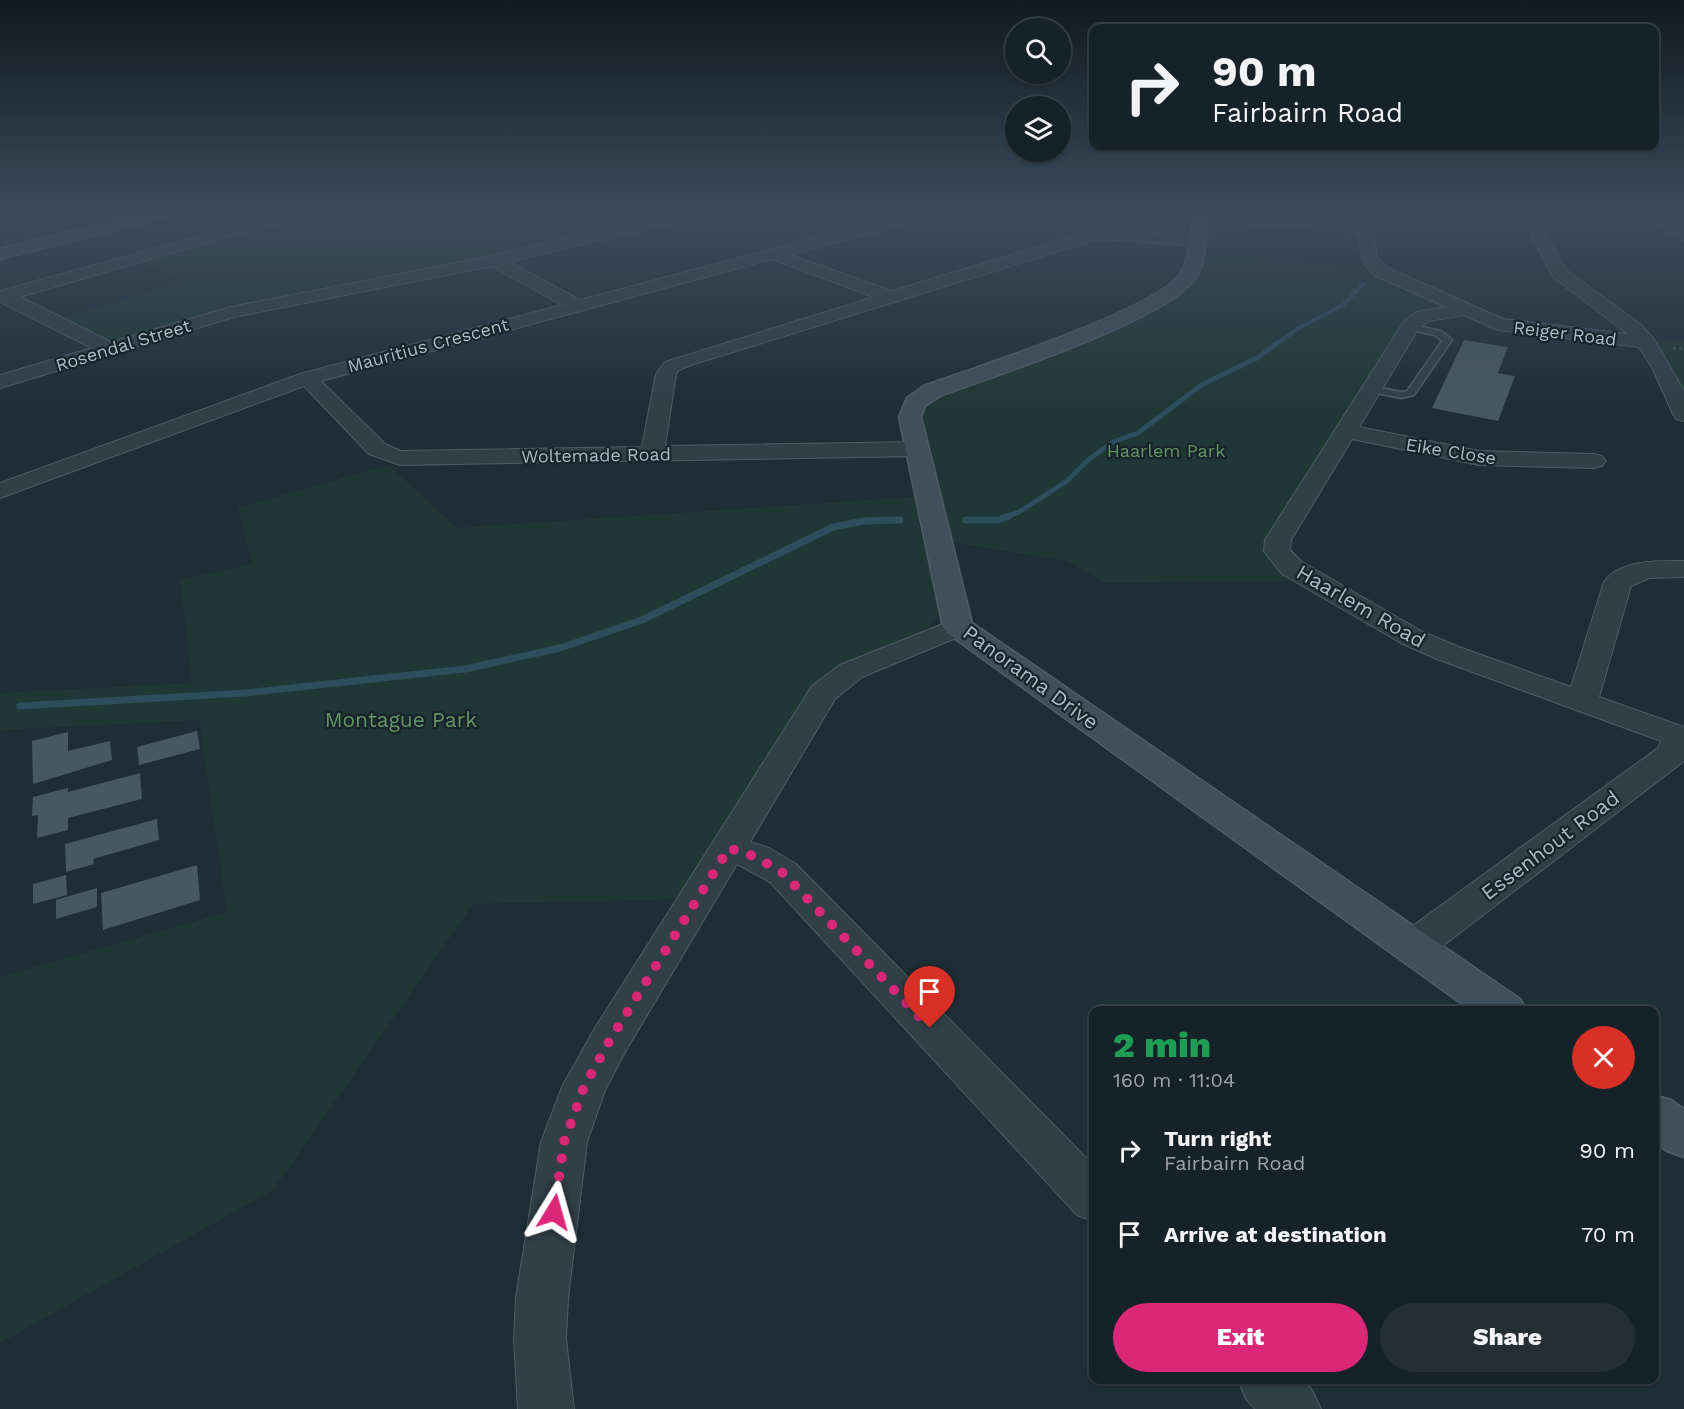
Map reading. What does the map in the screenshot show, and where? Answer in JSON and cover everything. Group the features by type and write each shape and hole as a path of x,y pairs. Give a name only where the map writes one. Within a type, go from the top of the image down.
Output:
{"street":[{"path":"2,296 72,277"},
{"name":"Rosendal Street","path":"0,382 231,312 409,277"},
{"path":"525,277 578,306"},
{"name":"Mauritius Crescent","path":"0,491 307,378 688,277"},
{"path":"835,277 891,297"},
{"path":"652,454 666,374 672,366 958,277"},
{"name":"Panorama Drive","path":"1187,277 1144,308 1100,328 925,395 915,403 911,412 917,450 958,627 1498,1006"},
{"name":"Reiger Road","path":"1394,277 1464,310 1516,328 1646,342"},
{"path":"1564,277 1633,328 1646,342 1661,363 1684,414"},
{"path":"2,296 109,349"},
{"path":"1409,327 1414,321 1424,316 1464,310"},
{"name":"Haarlem Road","path":"1409,327 1278,540 1277,551 1285,562 1418,640 1682,737"},
{"name":"Woltemade Road","path":"307,378 377,449 392,456 417,459 917,450"},
{"name":"Eike Close","path":"1345,431 1479,458 1594,461"},
{"path":"1582,702 1618,582 1633,573 1684,569"},
{"path":"546,1409 540,1339 542,1298 560,1169 572,1117 584,1087 610,1040 817,701 830,686 858,668 958,627"},
{"name":"Essenhout Road","path":"1413,947 1672,754 1682,737"},
{"path":"729,848 756,857 783,873 1089,1194"},
{"path":"1659,1118 1684,1136"},
{"path":"1269,1384 1293,1409"}],"lane":[{"path":"1371,389 1398,394 1410,393 1447,340 1438,333 1409,327"}],"green space":[{"path":"173,277 404,277 124,340 108,341 61,318 184,281"},
{"name":"Haarlem Park","path":"1198,277 1387,277 1444,305 1442,309 1405,319 1267,539 1301,581 1106,583 1068,561 951,542 922,416 928,403 938,396 1152,310 1196,281"},
{"path":"1656,340 1684,341 1684,394"},
{"name":"Montague Park","path":"389,465 456,528 914,497 939,615 928,628 842,664 816,683 680,899 473,904 273,1190 0,1343 0,977 227,912 199,720 0,730 0,693 192,683 180,580 252,564 238,508"}],"building":[{"path":"1464,340 1508,347 1498,373 1515,376 1498,421 1432,408"},
{"path":"197,731 200,749 139,765 137,747"},
{"path":"68,732 68,751 110,741 112,760 33,784 32,741"},
{"path":"140,773 142,799 68,818 68,830 37,838 38,815 32,816 33,797 68,788 68,792"},
{"path":"157,819 159,840 93,859 94,864 66,872 65,844"},
{"path":"197,865 200,900 103,930 101,893"},
{"path":"66,875 67,895 33,904 33,884"},
{"path":"97,888 97,907 56,919 56,900"}],"waterway":[{"path":"1275,345 1297,329 1343,305 1363,284"},
{"path":"1005,517 1019,512 1067,481 1088,460 1113,442 1138,433 1203,384 1259,357 1277,343"},
{"path":"966,520 998,520 1009,516"},
{"path":"20,706 245,693 465,669 560,648 642,620 833,527 864,521 900,520"}],"route":[{"path":"554,1212 564,1142 584,1087 610,1040 729,848 756,857 783,873 930,1028"}]}
